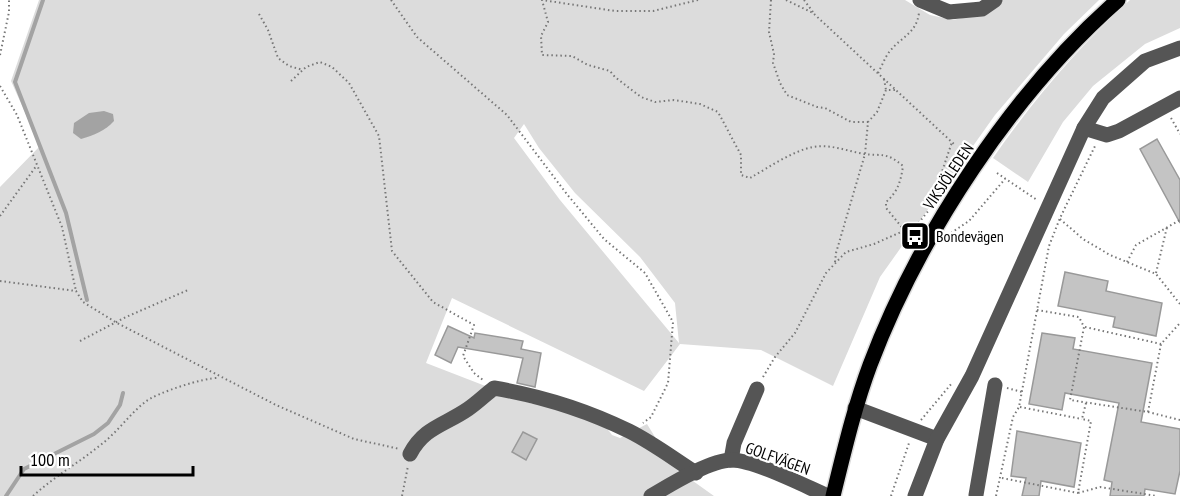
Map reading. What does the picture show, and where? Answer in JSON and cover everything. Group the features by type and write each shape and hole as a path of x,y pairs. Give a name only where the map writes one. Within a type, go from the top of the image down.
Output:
{"main road":[{"name":"VIKSJÖLEDEN","path":"833,496 855,408 889,320 938,223 1013,115 1056,61 1114,3"}],"street":[{"path":"920,0 949,12 982,9 995,0"},
{"path":"915,496 937,439 972,376 1045,208 1084,128 1103,98 1145,61 1180,48"},
{"path":"1084,128 1107,135 1119,131 1180,98"},
{"path":"972,376 998,386 975,495"},
{"path":"410,454 417,441 430,429 468,409 494,388 534,395 578,409 630,432 696,473"},
{"path":"731,460 734,443 757,389"},
{"path":"855,408 937,439"},
{"name":"GOLFVÄGEN","path":"651,496 713,464 731,460 749,463 828,496"}],"path":[{"path":"0,55 9,12 9,0"},
{"path":"391,0 417,37 507,115 604,239 645,273 673,322 668,383 651,417 630,432"},
{"path":"698,0 653,11 615,11 542,0 548,22 540,36 542,55 572,56 610,71 641,97 655,102 674,100 700,104 718,112 741,155 741,175 750,178 813,147 850,149 865,154 883,154 894,158 903,166 901,180 893,196 886,202 886,208 905,231"},
{"path":"771,0 770,32 774,54 773,63 787,95 825,108 851,122 868,122"},
{"path":"786,0 813,12"},
{"path":"804,0 813,12 955,145"},
{"path":"878,73 890,51 918,23 920,0"},
{"path":"260,14 278,58 289,66 303,70"},
{"path":"291,81 303,70 320,62 332,67 349,83 379,136 392,251 433,302 474,325 463,356 474,373 494,388"},
{"path":"835,264 836,253 865,154 868,122 877,112 886,90 884,79"},
{"path":"0,86 17,115 38,164 62,227 76,291 83,302 276,405 354,439 375,445 395,447 410,454 402,496"},
{"path":"886,90 896,90"},
{"path":"1165,106 1180,134"},
{"path":"996,496 1013,417 1019,406 1022,392 1049,246 1045,208 1101,134"},
{"path":"757,389 775,357 795,333 826,273 846,252 917,225 929,210 952,142"},
{"path":"0,216 38,164"},
{"path":"997,173 1083,238 1110,255 1156,274 1180,304"},
{"path":"951,233 969,221 1005,180"},
{"path":"1127,262 1136,245 1180,220"},
{"path":"1156,274 1167,226"},
{"path":"0,281 76,291"},
{"path":"80,341 188,291"},
{"path":"1037,310 1079,317 1084,327 1070,400 1148,412 1180,420"},
{"path":"1148,412 1161,344 1180,322"},
{"path":"1084,327 1161,344"},
{"path":"33,496 53,478 104,443 148,399 183,386 213,378 222,378"},
{"path":"891,496 913,429 954,381"},
{"path":"998,386 1022,392"},
{"path":"1082,419 1086,403"},
{"path":"1019,406 1091,421 1078,493"},
{"path":"1000,478 1078,493 1100,487 1157,496"}],"shaded area":[{"path":"39,0 905,0 930,15 953,20 980,14 1003,0 1099,0 1064,34 995,115 880,277 833,386 761,350 680,344 644,391 452,298 426,363 532,404 535,401 606,427 612,435 620,438 647,424 655,437 651,447 714,496 0,496 0,187 40,146 11,81","holes":["524,124 539,148 575,193 640,257 675,303 679,343 560,200 514,138"]},
{"path":"1130,0 1180,0 1180,28 1145,44 1093,86 1063,122 1028,182 993,158 1023,116 1057,75"},
{"path":"104,111 113,114 114,121 107,127 81,139 73,133 74,123 89,113"}],"building":[{"path":"1157,139 1180,180 1180,223 1140,149"},
{"path":"1065,272 1108,281 1106,291 1162,303 1156,336 1113,327 1115,317 1058,306"},
{"path":"448,326 474,338 475,333 523,341 521,349 541,353 535,387 517,383 523,358 458,347 451,363 435,355"},
{"path":"1042,333 1075,338 1073,349 1152,363 1141,422 1180,429 1180,471 1175,494 1145,489 1144,496 1110,496 1112,482 1104,480 1119,403 1065,393 1062,410 1029,404"},
{"path":"1017,431 1081,443 1074,487 1041,481 1039,496 1022,496 1026,478 1011,476"},
{"path":"523,432 537,439 526,460 512,452"}],"waterway":[{"path":"43,0 15,82 66,213 87,300"},
{"path":"6,496 24,469 94,434 108,423 120,405 123,393"}],"place":[{"name":"Bondevägen","path":"915,236"}]}
